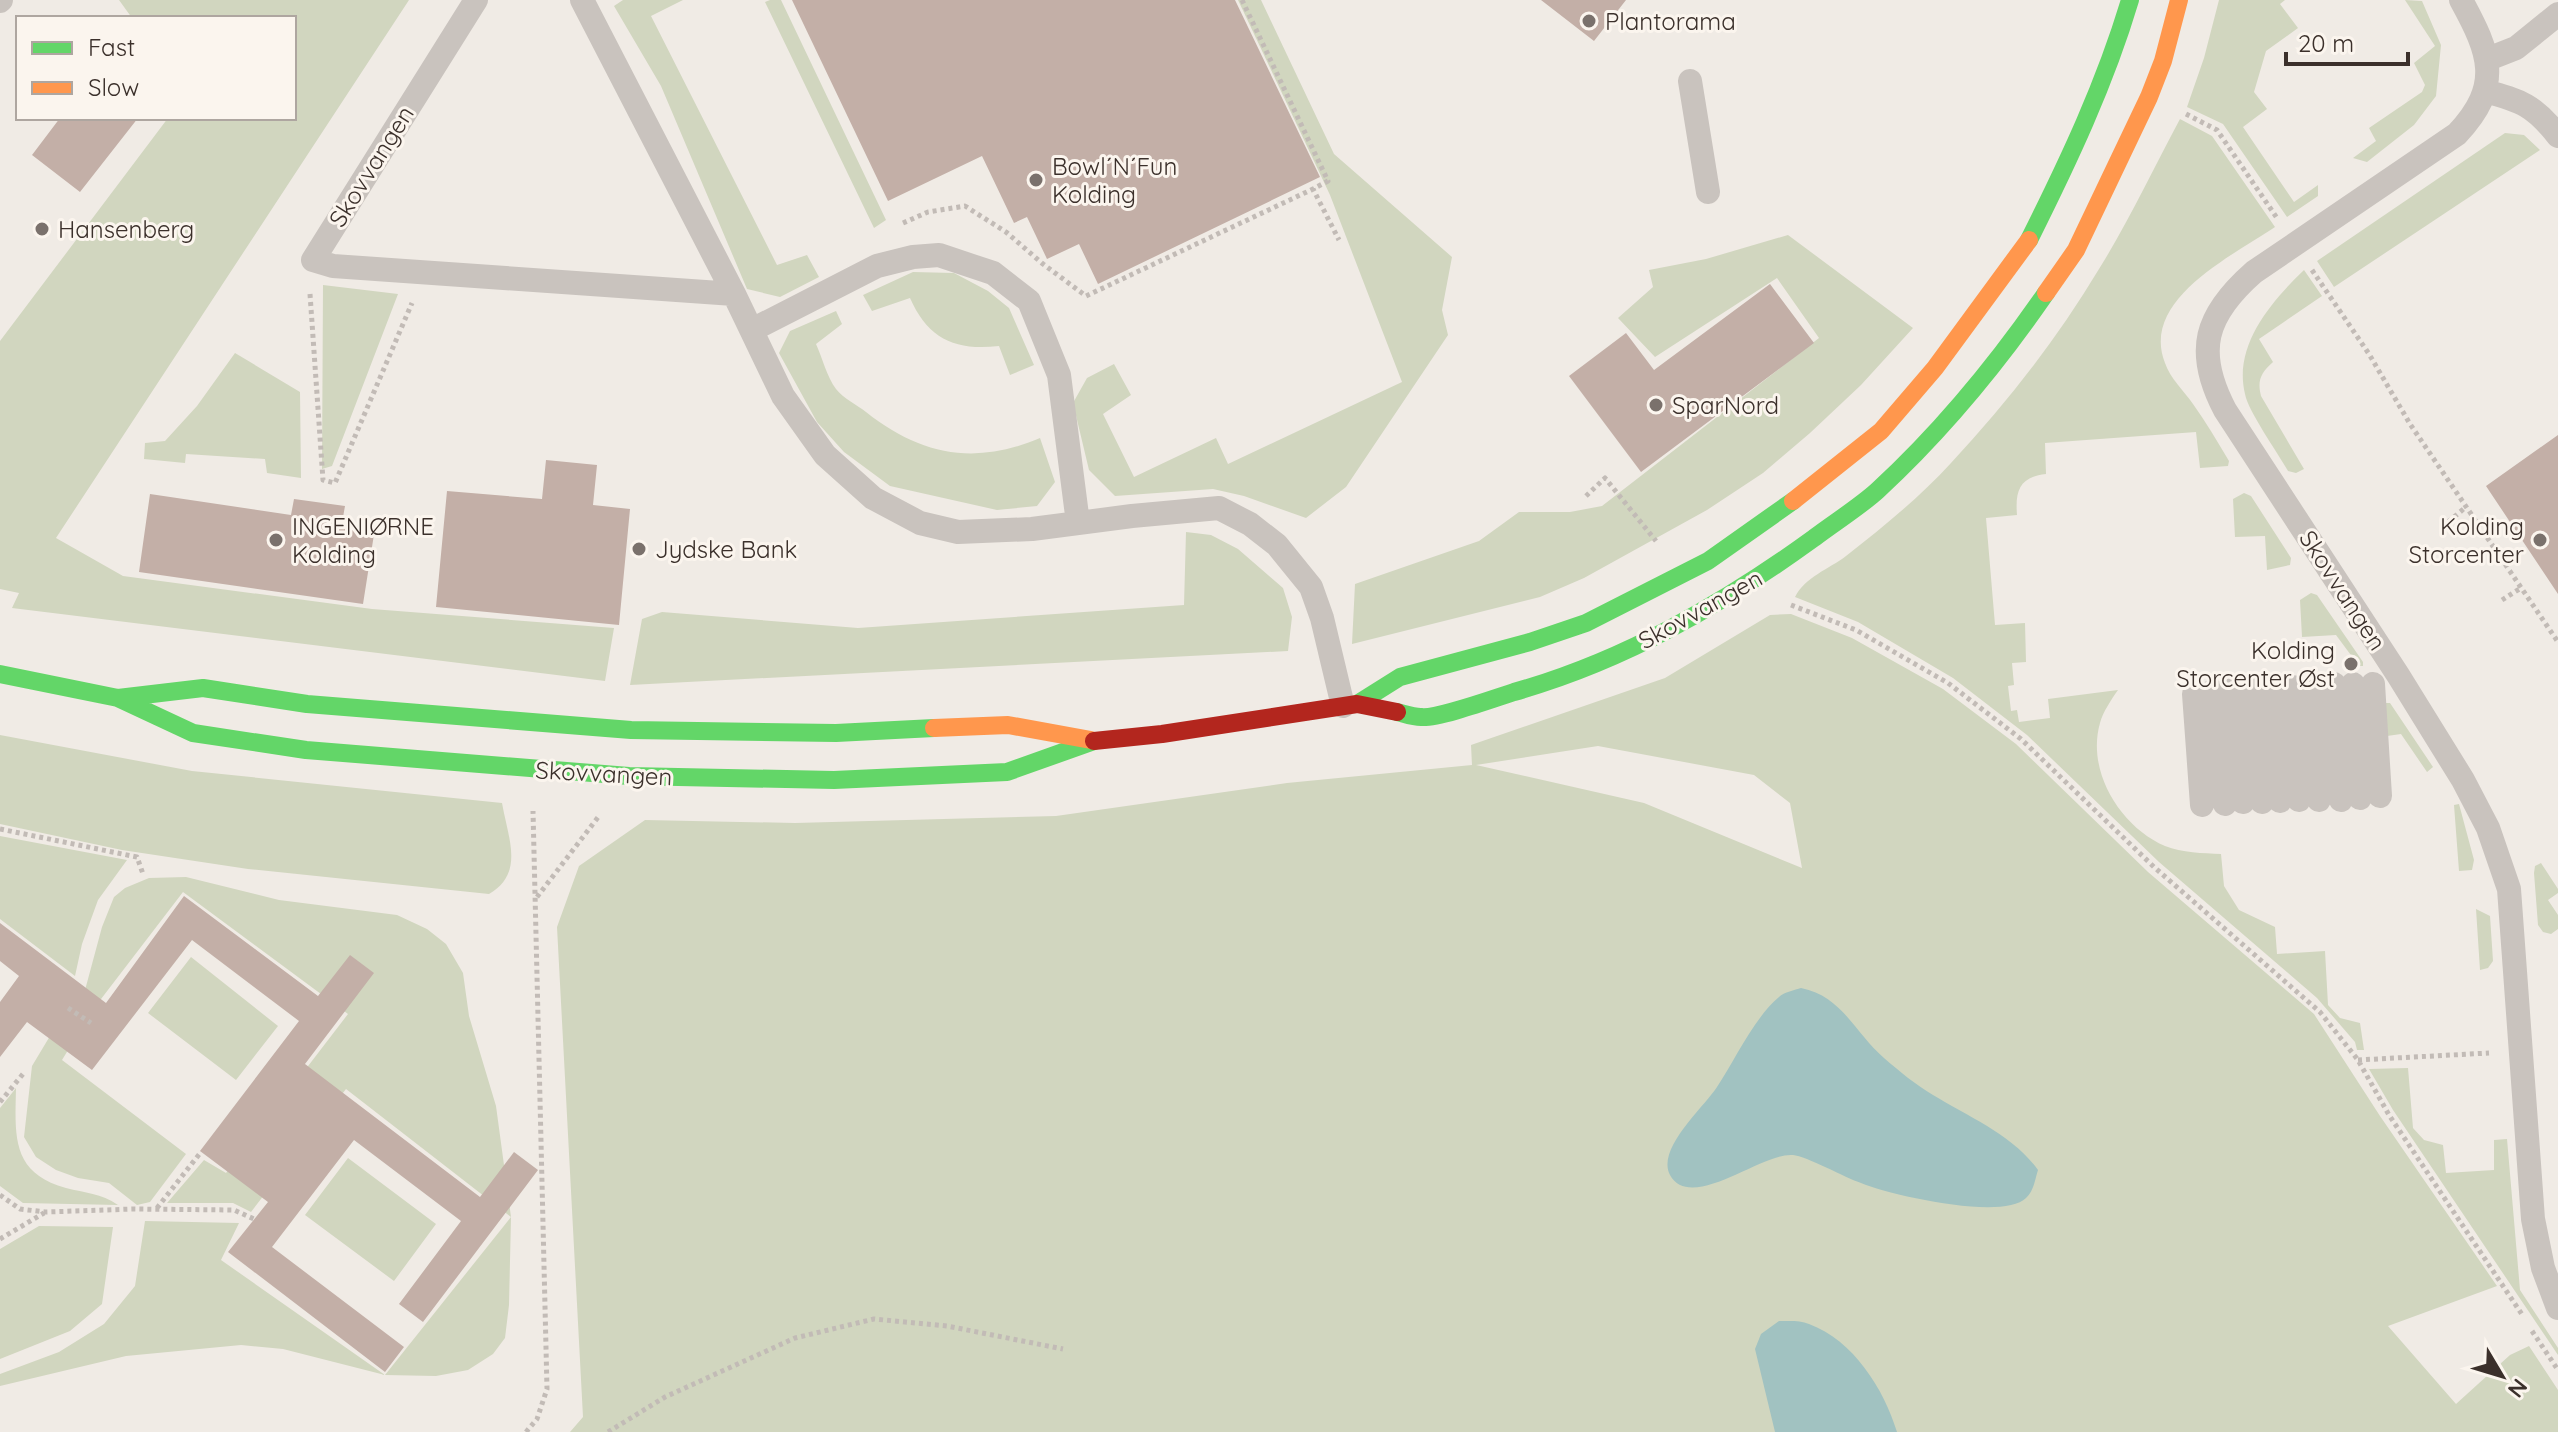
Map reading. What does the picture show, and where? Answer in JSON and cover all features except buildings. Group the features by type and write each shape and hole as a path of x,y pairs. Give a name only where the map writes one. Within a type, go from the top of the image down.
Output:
{"street":[{"name":"Skovvangen","path":"1350,705 1400,677 1530,642 1586,623 1646,594 1708,561 1762,524 1824,479 1881,431 1935,368 2029,240 2070,157 2115,50 2130,0"},
{"name":"Skovvangen","path":"0,674 118,698 193,733 306,750 629,776 834,780 1007,772 1094,741 1162,734 1350,705 1424,718 1530,688 1637,646 1760,577 1875,493 1928,441 1983,378 2076,250 2149,97 2163,61 2179,0"},
{"name":"Skovvangen","path":"118,698 203,688 307,704 617,729 836,733 1008,725 1094,741"}],"lane":[{"name":"Skovvangen","path":"476,0 313,260 333,266 734,294"},
{"path":"582,0 734,294 783,396 825,455 873,498 920,523 958,532 1032,529 1219,508 1250,524 1277,545 1311,587 1350,705"},
{"name":"Skovvangen","path":"2461,0 2480,35 2488,59 2485,91 2476,114 2457,134 2254,272 2233,291 2217,313 2207,338 2208,366 2214,389 2225,410 2398,675 2463,780 2488,828 2509,889 2533,1219 2543,1268 2558,1308"},
{"path":"2488,59 2516,48 2558,14"},
{"path":"1690,81 1708,192"},
{"path":"2485,91 2525,103 2558,136"},
{"path":"752,330 877,266 913,257 939,255 993,273 1029,301 1059,375 1078,523"},
{"path":"2283,688 2291,801"},
{"path":"2283,688 2291,801"},
{"path":"2283,688 2291,801"},
{"path":"2283,688 2291,801"},
{"path":"2283,688 2291,801"}],"path":[{"path":"900,224 928,212 965,206 1006,232 1086,296 1328,181 1242,0"},
{"path":"2149,97 2217,130 2558,642"},
{"path":"1313,189 1339,240"},
{"path":"313,260 310,288 323,480 335,483 424,273"},
{"path":"1586,496 1605,478 1662,548"},
{"path":"2448,522 2466,507"},
{"path":"1760,577 1780,601 1856,630 1948,683 2021,739 2154,867 2320,1012 2358,1060 2389,1115 2558,1370"},
{"path":"2502,600 2521,588"},
{"path":"526,1432 537,1419 547,1389 532,770"},
{"path":"536,897 629,776"},
{"path":"0,829 137,857 143,874"},
{"path":"68,1008 91,1023"},
{"path":"2358,1060 2522,1051"},
{"path":"0,1102 23,1074"},
{"path":"156,1209 201,1152"},
{"path":"0,1195 20,1209 45,1212 234,1210 254,1219"},
{"path":"0,1239 45,1212"},
{"path":"608,1432 665,1397 795,1338 874,1319 947,1326 1063,1349"}],"green space":[{"path":"119,0 409,0 56,538 123,576 372,609 614,628 605,681 12,608 19,593 0,589 0,341 166,120 296,120 296,16 131,16"},
{"path":"623,0 683,0 651,16 777,265 807,255 819,277 780,297 747,289 661,86 614,6"},
{"path":"781,0 886,220 874,228 765,2"},
{"path":"1238,0 1261,0 1334,154 1452,257 1442,310 1448,335 1346,487 1306,518 1244,496 1213,489 1115,496 1089,470 1073,403 1087,378 1114,364 1131,395 1103,414 1134,477 1216,438 1228,464 1402,382 1330,195"},
{"path":"2219,0 2285,0 2280,4 2298,28 2266,51 2254,92 2267,109 2243,127 2294,202 2318,185 2318,196 2287,217 2223,124 2187,107"},
{"path":"2405,0 2422,1 2441,45 2436,96 2414,125 2367,162 2353,158 2376,141 2369,128 2422,92 2425,85 2414,63 2435,46"},
{"path":"2180,119 2212,136 2275,227 2194,282 2177,300 2166,319 2161,340 2167,369 2198,411 2229,461 2228,466 2200,468 2196,432 2045,443 2046,474 2030,478 2021,486 2017,515 1986,518 1995,625 2025,623 2026,662 2012,663 2014,685 2008,686 2011,711 2017,710 2019,722 2050,718 2048,699 2118,690 2101,719 2097,742 2103,778 2121,812 2134,826 2165,846 2221,854 2224,886 2239,910 2275,927 2277,954 2325,951 2328,1005 2340,1018 2360,1023 2364,1050 2357,1050 2355,1042 2317,998 2159,862 2027,735 1953,678 1858,622 1795,597 1811,579 1846,556 1927,488 2011,394 2099,269"},
{"path":"2505,133 2524,135 2540,150 2334,287 2317,261"},
{"path":"1788,235 1913,328 1861,385 1810,433 1763,473 1707,510 1584,578 1540,597 1352,644 1355,584 1479,541 1519,512 1570,512 1602,506 1819,338 1777,278 1655,357 1618,318 1653,287 1649,270 1706,259"},
{"path":"2304,270 2322,296 2259,339 2273,362 2261,377 2261,396 2304,469 2296,473 2288,471 2252,411 2245,394 2243,376 2250,341 2258,325"},
{"path":"913,272 954,273 988,291 1009,308 1034,365 1010,375 999,346 969,346 945,339 925,324 910,298 872,311 863,295"},
{"path":"323,285 398,294 332,466 322,469"},
{"path":"836,311 842,324 816,344 830,379 839,392 886,427 928,447 949,452 993,452 1040,438 1055,482 1037,506 997,510 890,486 844,452 817,422 779,353 790,331"},
{"path":"235,353 300,392 301,478 267,473 265,459 186,454 185,463 144,459 145,443 165,441 197,406"},
{"path":"2244,493 2251,496 2291,558 2290,565 2267,570 2265,536 2235,537 2233,499"},
{"path":"1186,532 1211,535 1238,549 1283,588 1292,617 1288,651 630,685 642,619 662,612 858,628 1184,605"},
{"path":"2311,593 2317,595 2363,666 2359,666 2336,635 2302,637 2300,600"},
{"path":"1791,614 1852,638 1943,689 2016,744 2148,872 2314,1014 2497,1286 2388,1326 2456,1404 2510,1355 2529,1346 2558,1390 2558,1432 570,1432 583,1417 557,927 579,866 645,820 795,823 1056,816 1287,783 1472,765 1471,745 1665,678 1770,615","holes":["1598,746 1754,775 1790,803 1802,868 1644,803 1476,765"]},
{"path":"2385,703 2390,703 2433,767 2427,772 2401,734 2387,736"},
{"path":"0,735 192,771 502,803 511,865 507,876 489,894 248,869 122,850 0,824"},
{"path":"2459,804 2474,860 2472,870 2459,871 2454,805"},
{"path":"0,836 127,860 98,900 82,944 75,976 0,919"},
{"path":"2541,863 2558,889 2558,893 2548,900 2558,915 2558,929 2551,934 2543,932 2538,925 2534,873 2535,866"},
{"path":"186,877 279,900 397,915 427,929 446,944 463,973 469,1016 496,1106 511,1217 346,1089 251,1212 233,1203 167,1203 204,1160 226,1173 348,1014 183,892 88,1016 81,1005 102,927 114,897 125,888 149,878"},
{"path":"2476,909 2490,916 2493,961 2488,968 2480,970"},
{"path":"191,957 278,1026 236,1080 148,1013"},
{"path":"81,1029 62,1060 186,1154 150,1202 137,1205 109,1183 78,1178 56,1170 36,1157 24,1137 32,1066 50,1036"},
{"path":"2408,1068 2413,1128 2424,1140 2443,1145 2446,1173 2494,1170 2494,1140 2507,1139 2520,1290 2558,1348 2558,1355 2393,1110 2369,1069"},
{"path":"16,1088 17,1137 26,1162 35,1173 66,1188 99,1196 118,1205 23,1203 0,1186 0,1108"},
{"path":"348,1158 436,1224 394,1281 305,1215"},
{"path":"511,1217 505,1338 493,1354 468,1370 436,1376 385,1375"},
{"path":"145,1221 239,1223 221,1260 385,1375 283,1349 241,1345 126,1356 0,1386 0,1374 59,1352 104,1324 135,1286"},
{"path":"39,1226 113,1227 102,1304 70,1331 0,1359 0,1249"}],"water":[{"path":"1801,988 1815,992 1838,1007 1874,1048 1914,1082 2016,1147 2038,1170 2029,1195 2013,1204 1995,1207 1946,1204 1875,1188 1793,1155 1764,1162 1710,1185 1680,1185 1670,1175 1667,1165 1675,1141 1717,1087 1761,1016 1781,995"},
{"path":"1779,1321 1798,1321 1825,1331 1853,1354 1875,1383 1897,1432 1775,1432 1755,1349 1761,1334"}],"traffic: fast":[{"path":"2029,240 2085,122 2130,0"},
{"path":"1397,712 1418,717 1440,715 1555,679 1633,647 1744,586 1862,503 1901,468 1967,396 2046,293"},
{"path":"1357,704 1400,677 1530,642 1586,623 1708,561 1793,501"},
{"path":"0,674 118,698 193,733 306,750 629,776 834,780 1007,772 1094,741"},
{"path":"118,698 203,688 307,704 631,730 836,733 934,728"}],"traffic: slow":[{"path":"2046,293 2076,250 2149,97 2163,61 2179,0"},
{"path":"1793,501 1881,431 1935,368 2029,240"},
{"path":"934,728 1008,725 1091,740"}],"traffic: jam":[{"path":"1094,741 1162,734 1357,704 1397,712"}],"place":[{"name":"Plantorama","path":"1589,21"},
{"name":"Bowl´N´Fun Kolding","path":"1036,180"},
{"name":"Hansenberg","path":"42,229"},
{"name":"SparNord","path":"1656,405"},
{"name":"INGENIØRNE Kolding","path":"276,540"},
{"name":"Kolding Storcenter","path":"2540,540"},
{"name":"Jydske Bank","path":"639,549"},
{"name":"Kolding Storcenter Øst","path":"2351,664"}]}
